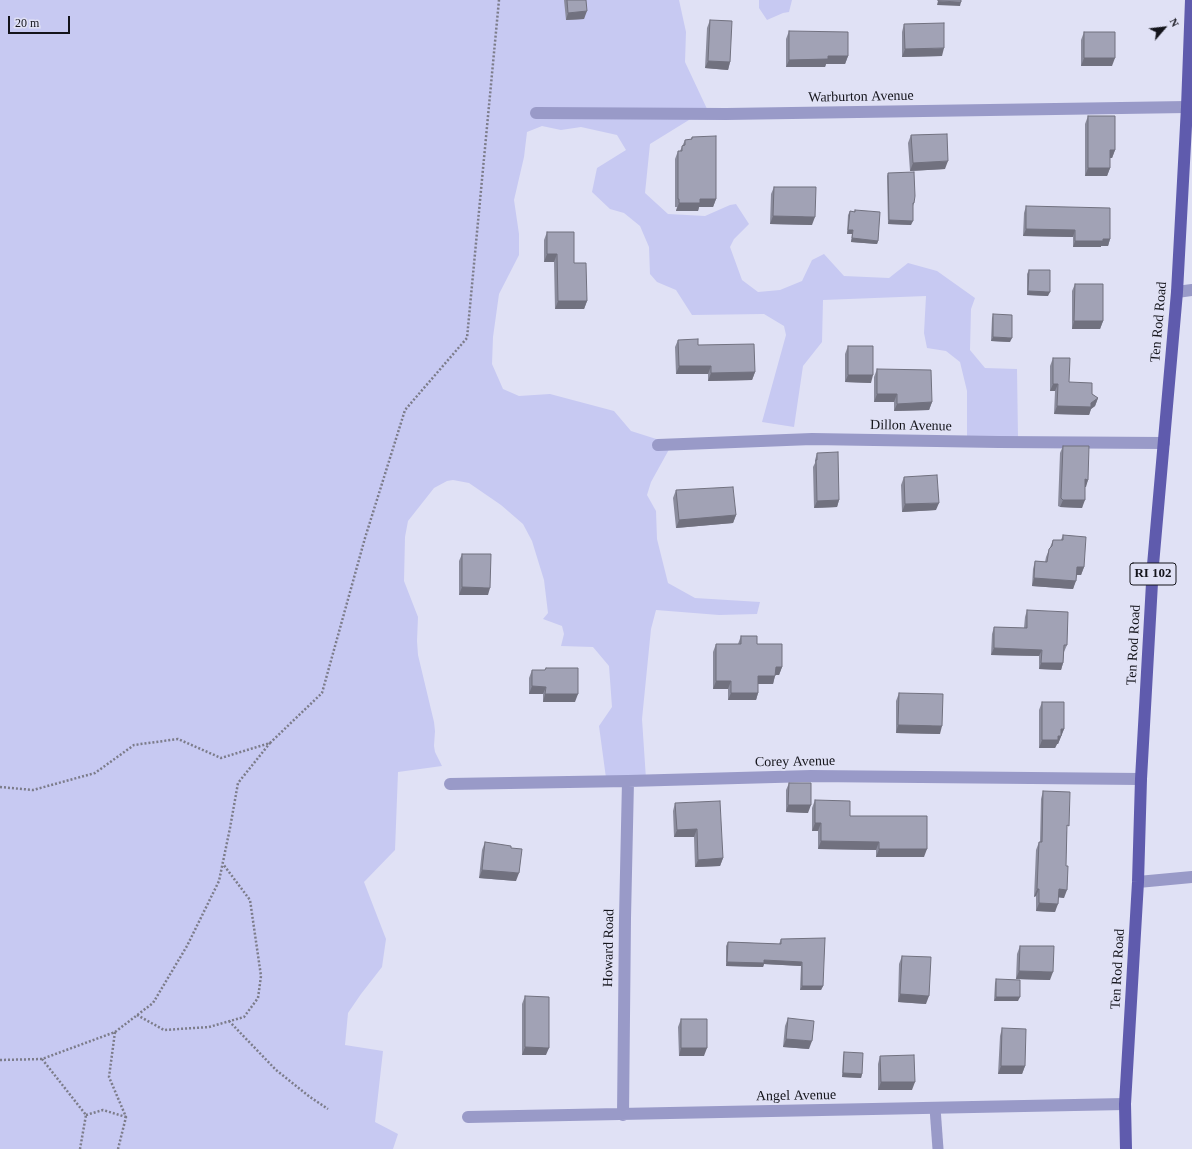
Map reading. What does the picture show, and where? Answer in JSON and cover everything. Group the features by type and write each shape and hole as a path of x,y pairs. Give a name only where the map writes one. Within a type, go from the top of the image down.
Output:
{"main road":[{"name":"Ten Rod Road","path":"1126,1149 1125,1104 1138,882 1141,779 1153,565 1177,292 1190,48 1191,0"}],"street":[{"name":"Warburton Avenue","path":"536,113 726,114 1187,107"},
{"path":"1177,292 1192,290"},
{"name":"Dillon Avenue","path":"658,445 812,439 1164,443"},
{"name":"Corey Avenue","path":"450,784 811,776 1141,779"},
{"name":"Howard Road","path":"623,1114 624,918 628,781"},
{"path":"1138,882 1192,877"},
{"name":"Angel Avenue","path":"468,1117 1125,1104"}],"lane":[{"path":"935,1108 938,1149"}],"path":[{"path":"0,1060 42,1059 115,1032 153,1002 187,946 219,880 238,783 270,743 322,693 365,538 405,410 467,338 499,0"},
{"path":"0,786 34,790 95,773 134,744 178,739 221,758 270,743"},
{"path":"137,1015 164,1030 209,1027 244,1017 258,998 260,976 250,900 222,864"},
{"path":"229,1021 276,1070 310,1097 328,1109"},
{"path":"115,1032 109,1077 126,1117 118,1149"},
{"path":"42,1059 86,1115 80,1149"},
{"path":"86,1115 103,1110 126,1117"}],"shaded area":[{"path":"0,0 679,0 686,32 685,62 708,111 697,115 650,144 645,193 668,214 705,216 730,205 736,204 749,224 734,239 730,247 742,280 758,292 780,290 802,281 812,260 824,254 844,276 889,278 908,263 937,271 975,298 971,309 970,350 985,368 1017,369 1018,438 967,440 967,391 960,362 946,351 927,348 924,333 926,296 823,300 822,342 803,366 794,427 762,422 786,335 784,326 764,314 692,315 676,290 657,282 650,274 649,247 640,226 624,213 610,209 592,192 597,168 626,150 617,135 581,127 561,130 542,126 527,132 524,157 514,200 519,234 519,255 499,294 493,337 492,364 503,389 519,396 550,394 614,411 631,431 672,444 651,482 647,495 656,511 657,539 668,583 695,598 760,602 757,614 719,615 656,610 651,629 642,719 646,779 606,778 599,726 612,707 609,666 593,647 561,646 564,634 562,626 543,619 548,613 544,580 532,541 523,524 501,505 469,483 453,480 447,481 434,488 408,521 405,537 404,581 418,617 418,655 434,722 435,752 442,766 398,772 395,850 364,882 386,939 382,967 348,1013 345,1045 383,1051 375,1122 398,1134 393,1149 0,1149"},
{"path":"759,0 792,0 789,12 767,20 759,8"}],"building":[{"path":"567,0 586,0 587,11 568,13"},
{"path":"961,0 961,2 938,1"},
{"path":"710,20 732,21 730,62 708,61"},
{"path":"944,23 944,48 905,49 904,24"},
{"path":"789,31 848,32 848,56 828,56 828,59 789,60"},
{"path":"1084,32 1115,32 1115,58 1084,58"},
{"path":"1088,116 1115,116 1115,150 1110,150 1110,168 1088,168"},
{"path":"947,134 948,161 913,163 911,135"},
{"path":"716,136 716,199 700,199 700,203 679,203 678,151 682,151 682,146 685,145 685,140 692,139 692,137"},
{"path":"914,172 915,196 913,203 913,221 889,220 888,173"},
{"path":"774,187 816,187 815,217 773,216"},
{"path":"1026,206 1110,208 1110,239 1103,239 1103,241 1075,241 1075,230 1026,229"},
{"path":"855,210 880,212 878,241 852,238 853,230 848,230 850,211 855,212"},
{"path":"547,232 574,232 574,263 586,263 587,301 558,301 557,254 547,254"},
{"path":"1029,270 1050,270 1050,292 1028,291"},
{"path":"1075,284 1103,284 1103,321 1074,321"},
{"path":"993,314 1012,315 1012,338 993,337"},
{"path":"698,339 698,345 754,344 755,372 711,373 711,366 679,366 678,340"},
{"path":"848,346 873,346 873,375 848,375"},
{"path":"1053,358 1070,358 1069,382 1092,383 1092,394 1098,398 1091,403 1091,407 1057,406 1058,384 1053,384"},
{"path":"877,369 931,370 932,402 897,404 897,394 877,394"},
{"path":"1063,446 1089,446 1088,480 1085,479 1085,500 1063,500 1061,498"},
{"path":"838,452 839,500 817,501 817,453"},
{"path":"937,475 939,503 905,504 904,477"},
{"path":"733,487 736,515 679,520 676,490"},
{"path":"1063,535 1086,537 1084,567 1077,567 1076,581 1034,578 1035,561 1047,562 1049,549 1052,546 1053,540 1063,540"},
{"path":"462,554 491,554 490,588 462,587"},
{"path":"1027,610 1068,612 1067,645 1064,645 1063,663 1041,663 1042,650 994,648 994,627 1027,628"},
{"path":"741,636 757,636 757,644 782,644 782,667 776,667 775,676 758,676 758,693 731,693 731,681 716,681 716,644 741,644"},
{"path":"546,668 578,668 578,694 545,694 546,687 532,686 532,670 545,670"},
{"path":"899,693 943,694 942,726 898,725"},
{"path":"1042,702 1064,702 1064,729 1061,729 1061,736 1058,736 1058,740 1042,740"},
{"path":"789,783 811,783 811,805 788,805"},
{"path":"1043,791 1070,792 1069,826 1067,825 1067,890 1059,889 1058,904 1039,903 1039,889 1037,889 1039,842 1042,842"},
{"path":"815,800 850,801 850,816 927,816 927,849 879,849 879,842 821,841 821,823 815,823"},
{"path":"720,801 723,858 698,860 697,829 677,830 675,803"},
{"path":"485,842 522,849 519,873 482,870"},
{"path":"825,938 823,986 802,986 802,962 764,960 764,963 727,962 728,942 781,944 781,939"},
{"path":"1020,946 1054,946 1053,972 1019,971"},
{"path":"902,956 931,957 929,996 900,994"},
{"path":"996,979 1020,980 1020,997 996,997"},
{"path":"525,996 549,997 549,1048 525,1047"},
{"path":"788,1018 814,1021 812,1041 786,1039"},
{"path":"681,1019 707,1019 707,1048 681,1048"},
{"path":"1002,1028 1026,1029 1025,1066 1001,1066"},
{"path":"844,1052 863,1053 862,1074 843,1073"},
{"path":"914,1055 915,1082 881,1082 880,1056"}]}
